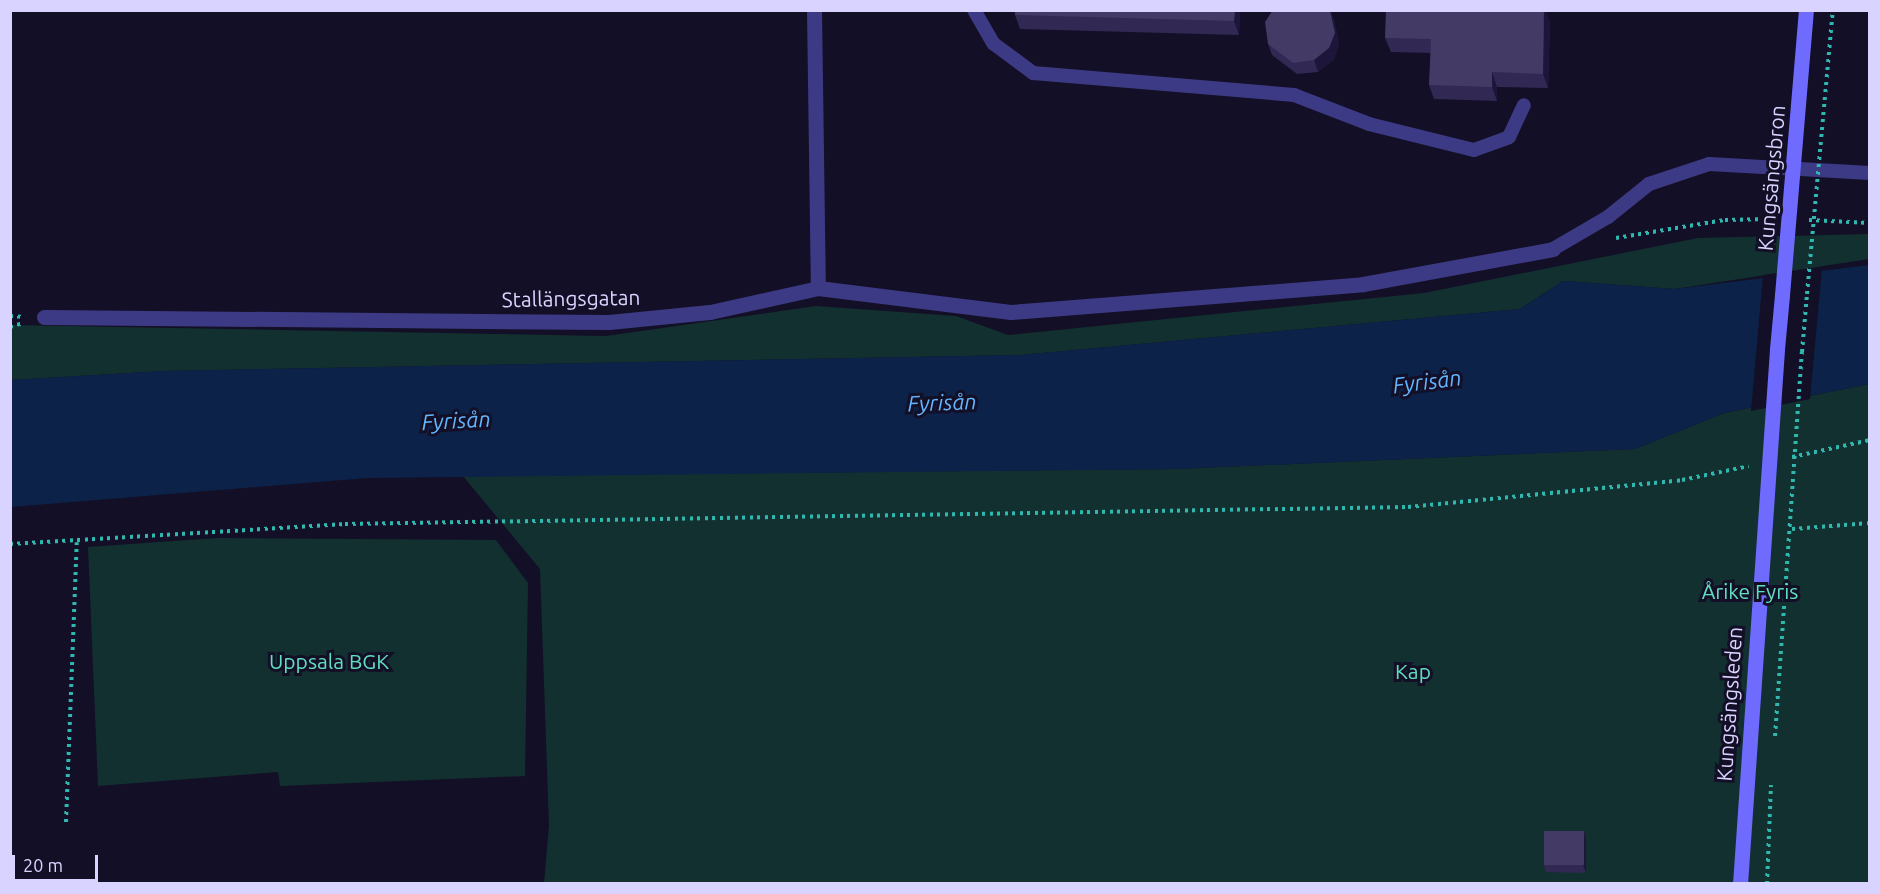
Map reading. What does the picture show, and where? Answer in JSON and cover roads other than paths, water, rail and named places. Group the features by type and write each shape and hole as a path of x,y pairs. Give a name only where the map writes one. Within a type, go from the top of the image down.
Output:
{"main road":[{"name":"Kungsängsbron","path":"1777,349 1806,10"},
{"name":"Kungsängsleden","path":"1740,884 1777,349"}],"street":[{"path":"814,10 818,288"},
{"name":"Stallängsgatan","path":"44,317 609,322 710,312 818,288 1011,312 1363,284 1553,249"}],"lane":[{"path":"974,10 994,44 1033,73 1294,95 1368,124 1474,150 1509,137 1524,105"},
{"path":"1553,249 1608,217 1650,184 1709,164 1869,173"}],"water":[{"name":"Fyrisån","path":"1869,265 1869,384 1724,413 1635,449 1176,469 367,478 11,507 11,380 164,371 1021,355 1520,309 1563,281 1675,289"}],"park label":[{"name":"Årike Fyris","path":"1750,591"},
{"name":"Uppsala BGK","path":"329,661"},
{"name":"Kap","path":"1413,671"}]}
